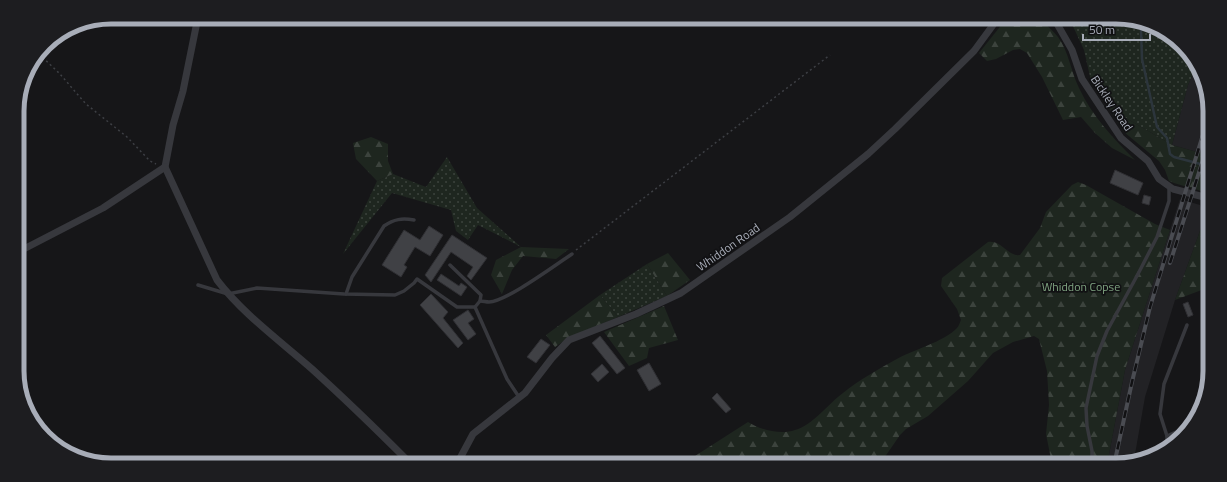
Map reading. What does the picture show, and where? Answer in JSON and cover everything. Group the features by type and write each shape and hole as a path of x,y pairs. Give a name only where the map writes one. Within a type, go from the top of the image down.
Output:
{"street":[{"path":"197,24 183,91 173,125 165,166 217,280 228,294 251,316 313,370 404,458"},
{"name":"Whiddon Road","path":"460,458 473,434 524,393 547,364 569,340 636,314 681,293 790,217 868,154 895,129 974,51 994,24"},
{"name":"Bickley Road","path":"1057,24 1072,50 1082,79 1121,138 1148,161 1159,179 1173,188 1203,197"},
{"path":"24,249 103,208 165,166"}],"lane":[{"path":"1092,458 1086,408 1097,356 1107,331 1157,237 1169,201 1169,186"},
{"path":"346,294 352,277 384,226 391,221 403,218 414,220"},
{"path":"480,301 489,302 497,300 521,288 572,254"},
{"path":"450,265 481,295 480,301 475,307"},
{"path":"198,285 228,294 258,288 346,294 395,295 404,291 417,279 457,307 475,307"},
{"path":"475,307 507,379 519,397"},
{"path":"1167,441 1167,436 1160,414 1164,384 1186,325"},
{"path":"1167,436 1180,430"}],"path":[{"path":"572,254 830,55"},
{"path":"43,57 59,73 86,104 127,137 150,161 165,166"}],"shaded area":[{"path":"1194,73 1200,88 1202,99 1203,154 1172,145 1188,85"},
{"path":"1180,199 1200,205 1203,212 1203,223 1175,300 1145,397 1135,456 1122,458 1108,458 1125,370"}],"green space":[{"path":"1001,24 1046,24 1062,43 1076,82 1090,108 1111,135 1135,160 1112,148 1095,133 1081,117 1063,120 1042,77 1027,53 1020,49 1013,50 996,59 987,61 979,53"},
{"path":"1072,24 1116,24 1133,26 1155,33 1178,49 1194,73 1188,85 1172,145 1109,108 1091,81 1084,50"},
{"path":"1109,108 1172,145 1203,154 1203,192 1169,181 1165,170 1159,161 1124,132"},
{"path":"371,137 388,144 388,161 393,174 377,181 356,159 353,143"},
{"path":"447,157 477,208 521,247 478,225 468,240 456,231 451,210 392,193 343,254 377,181 393,174 426,187"},
{"name":"Whiddon Copse","path":"1078,182 1086,185 1155,224 1170,230 1125,370 1108,458 1051,458 1046,434 1049,405 1047,371 1039,339 1034,336 1013,342 993,353 968,381 928,416 906,429 884,458 692,458 748,422 764,429 777,432 795,430 802,427 808,424 849,388 862,379 902,356 936,342 951,333 958,327 961,320 957,309 941,286 942,278 988,242 997,243 1012,254 1020,255 1040,228 1046,212 1072,185"},
{"path":"1203,223 1203,290 1175,300"},
{"path":"521,247 569,249 556,259 523,256 512,270 502,294 491,275 496,260"},
{"path":"668,253 690,280 667,296 647,264"},
{"path":"647,264 667,296 618,317 600,295"},
{"path":"600,295 618,317 568,338 555,347 546,335"},
{"path":"664,306 678,340 649,348 647,358 629,366 604,332"}],"building":[{"path":"1115,170 1143,183 1138,195 1110,183"},
{"path":"1144,195 1151,197 1149,205 1142,203"},
{"path":"429,226 443,235 430,256 415,247 404,265 407,267 401,277 382,265 404,230 420,240"},
{"path":"452,235 487,258 471,280 467,276 473,267 451,252 431,282 425,275"},
{"path":"441,274 459,286 461,283 467,287 461,296 437,280"},
{"path":"431,294 448,312 443,318 463,343 458,348 420,305"},
{"path":"1188,302 1193,315 1188,317 1183,304"},
{"path":"468,310 474,319 468,323 476,334 468,340 453,320"},
{"path":"600,336 625,368 617,374 592,343"},
{"path":"541,339 550,345 536,363 527,357"},
{"path":"649,363 661,384 649,391 637,370"},
{"path":"602,364 609,372 598,382 591,374"},
{"path":"717,393 731,409 726,413 712,398"}],"waterway":[{"path":"1140,28 1142,59 1157,127 1167,138 1170,154 1174,157 1203,165"}],"railway":[{"path":"1116,458 1150,307 1203,135"},
{"path":"1170,263 1203,160"}]}
